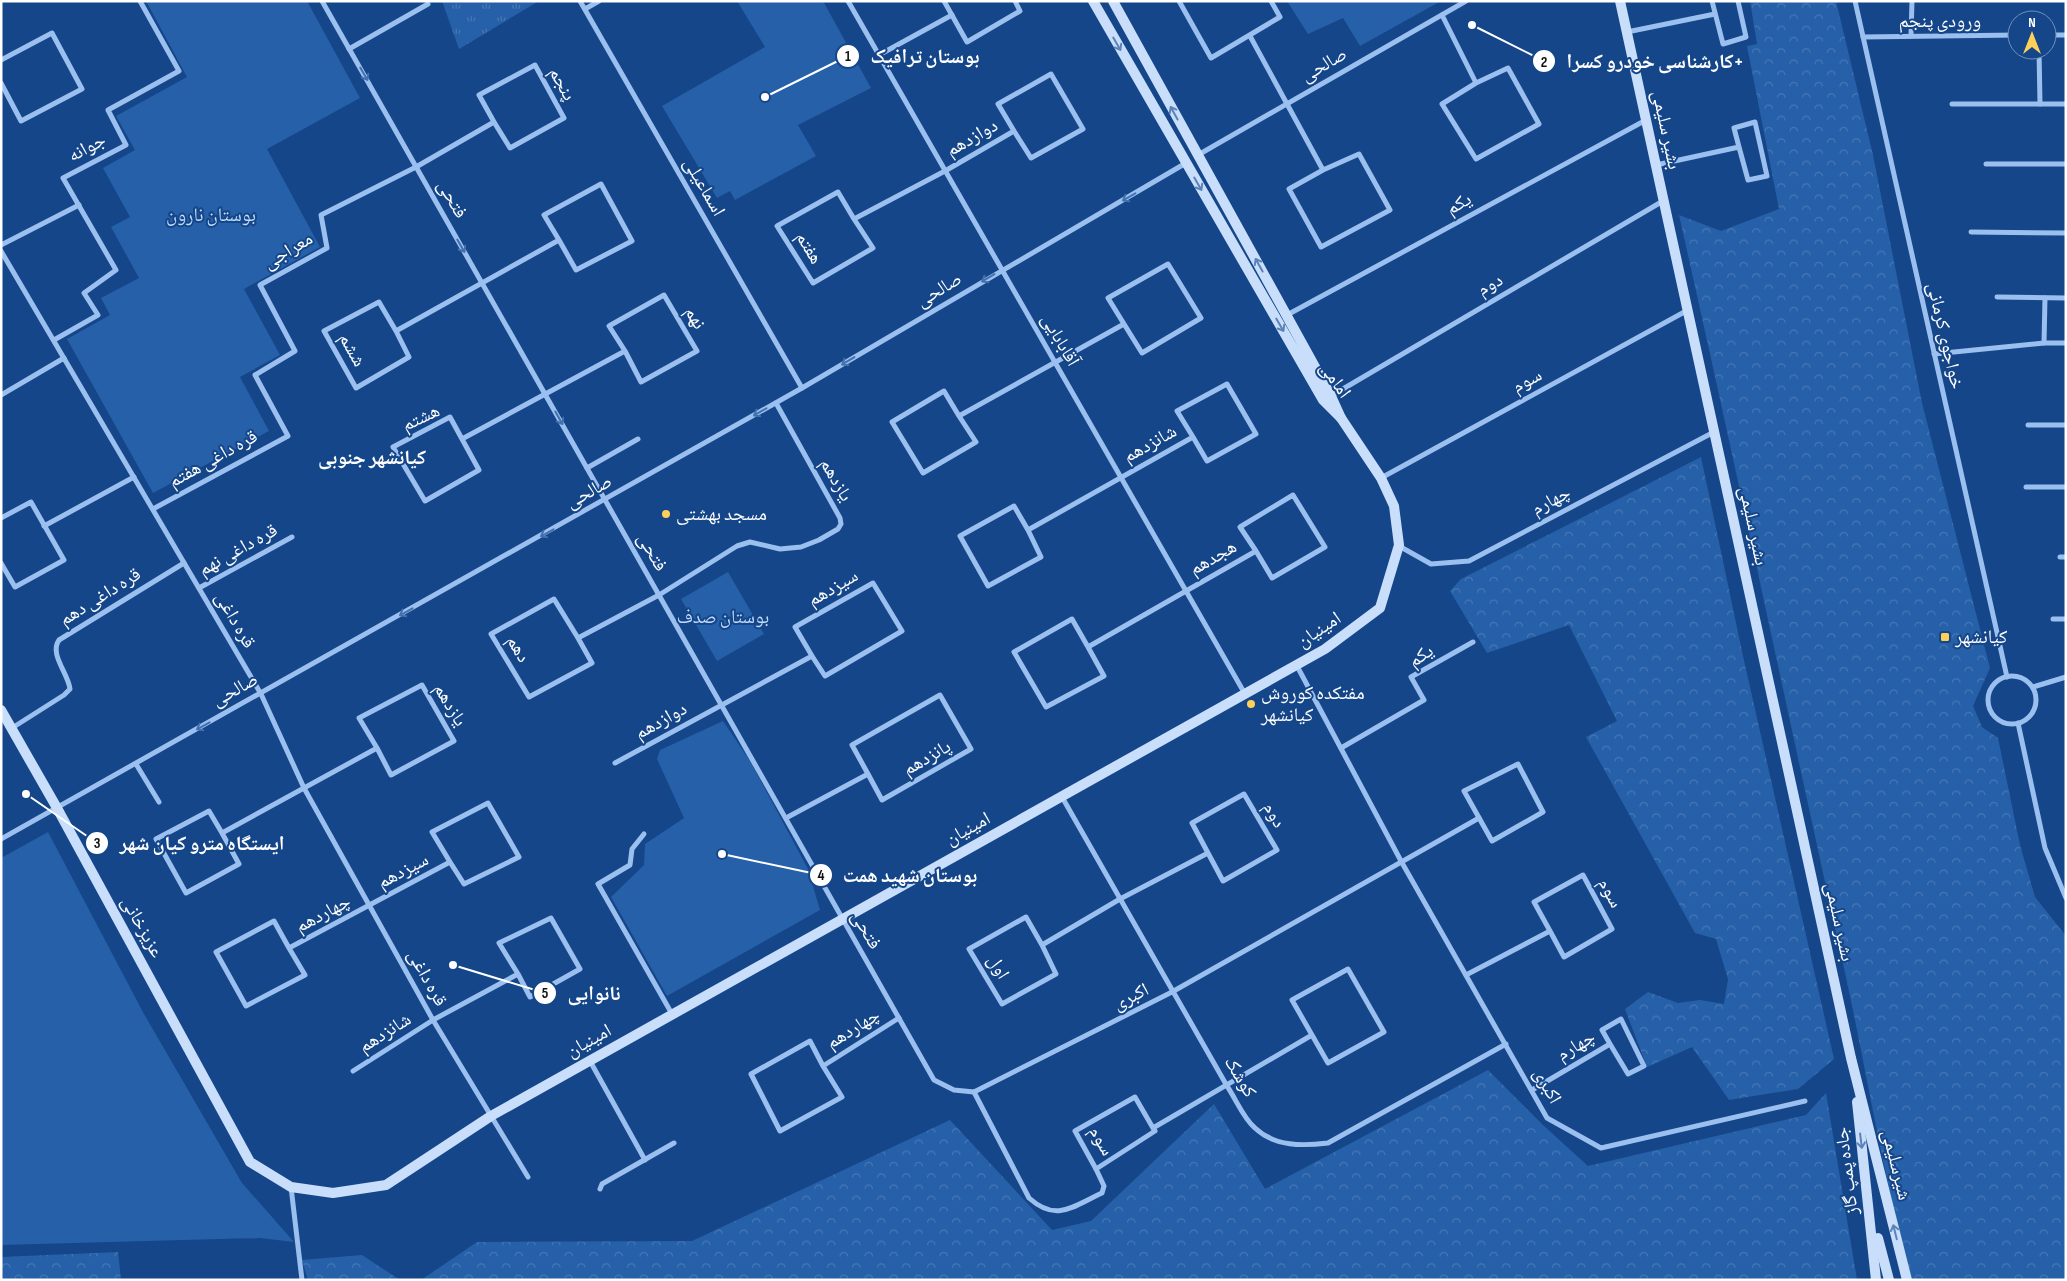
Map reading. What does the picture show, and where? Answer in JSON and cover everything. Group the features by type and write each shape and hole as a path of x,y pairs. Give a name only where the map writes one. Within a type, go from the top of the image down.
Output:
{"main road":[{"name":"امامی","path":"1093,1 1324,400 1341,418"},
{"name":"امامی","path":"1113,1 1331,396 1341,418"},
{"name":"بشیر سلیمی","path":"1620,1 1851,1058"},
{"path":"1186,164 1198,155"},
{"name":"امینیان","path":"250,1162 291,1187 333,1193 386,1186 491,1116 1326,649 1380,608 1399,545 1394,506 1381,478 1341,418"},
{"name":"عزیزخانی","path":"1,710 57,808 250,1162"},
{"name":"شیرسلیمی","path":"1851,1058 1861,1111 1907,1280"},
{"name":"جاده پمپ گاز","path":"1861,1111 1876,1280"},
{"path":"1869,1206 1889,1280"}],"street":[{"name":"جوانه","path":"54,340 98,315 84,292 116,270 63,178 126,144 108,110 179,71 140,1"},
{"name":"فتحی","path":"322,1 934,1080 954,1090 974,1092"},
{"name":"اسماعیلی","path":"580,1 802,388"},
{"path":"585,9 599,1"},
{"name":"آقابابایی","path":"848,1 1245,694"},
{"path":"944,1 967,42 1020,11 1015,1"},
{"path":"1179,1 1211,58 1280,17 1271,1"},
{"name":"صالحی","path":"1198,155 1466,1"},
{"path":"1712,1 1723,44 1746,37 1738,1"},
{"name":"خواجوی کرمانی","path":"1855,1 2007,677"},
{"path":"1911,36 1912,1"},
{"path":"350,49 428,4"},
{"path":"1627,32 1715,14"},
{"path":"879,55 952,15"},
{"path":"1442,15 1476,83"},
{"path":"1,60 52,33 82,89 21,121 4,95 1,83"},
{"name":"ورودی پنجم","path":"1863,37 2007,35"},
{"path":"1250,36 1324,170"},
{"path":"2039,60 2040,104"},
{"name":"پنجم","path":"535,65 564,118 510,148 494,122 479,95 535,65"},
{"path":"1508,68 1539,124 1476,159 1442,104 1476,83 1508,68"},
{"name":"دوازدهم","path":"1051,74 1083,129 1031,158 1014,131 998,104 1051,74"},
{"path":"1952,104 2066,104"},
{"name":"یکم","path":"1286,315 1646,120"},
{"path":"416,167 494,122"},
{"path":"1755,122 1767,176 1748,180 1739,147 1734,128 1755,122"},
{"name":"دوازدهم","path":"945,171 1014,131"},
{"path":"1656,165 1739,147"},
{"path":"1359,154 1390,210 1321,247 1289,189 1324,170 1359,154"},
{"name":"صالحی","path":"1,839 776,403 1186,164"},
{"path":"1986,164 2066,164"},
{"name":"معراجی","path":"288,436 255,375 295,351 260,285 327,248 322,214 416,167"},
{"path":"854,219 945,171"},
{"path":"601,184 632,240 576,270 559,240 544,216 601,184"},
{"name":"هفتم","path":"838,192 854,219 873,248 812,283 777,226 838,192"},
{"name":"دوم","path":"1331,396 1664,200"},
{"path":"1,245 79,205"},
{"path":"1972,232 2066,232"},
{"path":"396,331 559,240"},
{"name":"قره داغی","path":"1,251 261,694 304,788 433,1020 528,1177"},
{"path":"1168,264 1201,318 1142,353 1124,324 1108,298 1168,264"},
{"name":"نهم","path":"664,295 697,351 641,382 625,351 609,326 664,295"},
{"path":"1998,297 2066,298"},
{"path":"2044,343 2046,298"},
{"name":"ششم","path":"379,302 396,331 409,357 356,388 324,331 379,302"},
{"name":"سوم","path":"1381,478 1688,310"},
{"path":"959,416 1124,324"},
{"path":"1934,354 2044,343 2066,343"},
{"path":"545,394 625,351"},
{"path":"1,395 64,358"},
{"name":"شانزدهم","path":"1227,384 1256,434 1207,461 1193,437 1177,411 1227,384"},
{"path":"944,391 959,416 976,442 923,473 892,422 944,391"},
{"name":"هشتم","path":"462,439 545,394"},
{"name":"یازدهم","path":"659,595 744,543 792,549 818,540 838,528 841,524 840,518 776,403"},
{"name":"هشتم","path":"450,417 462,439 479,470 425,501 393,447 450,417"},
{"path":"2028,424 2066,424"},
{"name":"چهارم","path":"1399,545 1431,564 1469,561 1714,432"},
{"name":"قره داغی هفتم","path":"153,509 288,436"},
{"name":"شانزدهم","path":"1121,477 1193,437"},
{"path":"587,468 638,439"},
{"path":"44,526 134,476"},
{"path":"1028,530 1121,477"},
{"path":"2026,488 2066,488"},
{"name":"هجدهم","path":"1294,496 1325,548 1272,578 1256,551 1240,527 1294,496"},
{"path":"1,518 31,502 64,560 15,587 1,563"},
{"path":"1014,506 1028,530 1041,558 988,586 960,536 1014,506"},
{"name":"قره داغی نهم","path":"199,588 292,537"},
{"name":"هجدهم","path":"1186,591 1256,551"},
{"name":"قره داغی دهم","path":"12,728 64,696 70,689 69,682 56,652 55,645 59,640 184,563"},
{"name":"سیزدهم","path":"873,583 902,631 825,676 812,656 795,627 873,583"},
{"path":"1088,647 1186,591"},
{"path":"578,638 659,595"},
{"name":"دهم","path":"554,598 578,638 592,663 529,697 490,634 554,598"},
{"path":"1072,619 1088,647 1104,676 1046,707 1014,652 1072,619"},
{"path":"2053,619 2066,619"},
{"name":"یکم","path":"1341,748 1424,700 1411,677 1473,642"},
{"path":"721,704 812,656"},
{"name":"اکبری","path":"1297,666 1401,860 1548,1118 1601,1148 1805,1101"},
{"path":"2007,677 2021,678 2033,688 2036,702 2034,709 2031,715 2018,723 2003,722 1992,712 1989,706 1990,691 2000,680 2007,677"},
{"path":"2033,688 2066,677"},
{"name":"یازدهم","path":"422,685 454,741 391,776 377,748 359,718 422,685"},
{"name":"پانزدهم","path":"940,696 972,750 882,800 868,774 852,745 940,696"},
{"name":"دوازدهم","path":"615,763 721,704"},
{"path":"2018,723 2045,848 2066,898"},
{"path":"222,833 377,748"},
{"path":"136,764 159,802"},
{"path":"1518,764 1543,812 1492,841 1479,818 1464,791 1518,764"},
{"path":"786,818 868,774"},
{"name":"دوم","path":"1244,794 1277,850 1223,881 1208,853 1192,823 1244,794"},
{"name":"کوشک","path":"1062,797 1227,1086 1254,1128 1275,1142 1305,1145 1328,1143 1506,1044"},
{"name":"سیزدهم","path":"488,803 519,857 464,884 450,862 432,832 488,803"},
{"path":"209,811 222,833 239,864 186,893 156,839 209,811"},
{"path":"1401,860 1479,818"},
{"path":"644,834 632,849 630,865 598,884 672,1015"},
{"path":"1042,945 1120,899 1208,853"},
{"name":"اکبری","path":"974,1092 1172,992 1401,860"},
{"name":"سیزدهم","path":"370,906 450,862"},
{"name":"سوم","path":"1583,875 1612,929 1564,957 1550,931 1534,902 1583,875"},
{"name":"چهاردهم","path":"289,948 370,906"},
{"name":"اول","path":"1026,917 1042,945 1056,974 1002,1004 970,950 1026,917"},
{"path":"551,918 580,969 530,997 518,974 500,943 551,918"},
{"name":"چهاردهم","path":"274,921 289,948 305,976 246,1006 216,952 274,921"},
{"path":"1466,975 1550,931"},
{"path":"1348,969 1384,1032 1328,1063 1312,1035 1292,1000 1348,969"},
{"path":"433,1020 518,974"},
{"name":"چهاردهم","path":"823,1066 899,1018"},
{"name":"شانزدهم","path":"353,1071 433,1020"},
{"name":"چهارم","path":"1621,1020 1644,1066 1628,1074 1610,1044 1602,1030 1621,1020"},
{"name":"سوم","path":"1153,1128 1312,1035"},
{"name":"چهاردهم","path":"810,1041 823,1066 842,1098 780,1130 751,1074 810,1041"},
{"name":"چهارم","path":"1532,1090 1610,1044"},
{"path":"590,1061 645,1160"},
{"path":"974,1092 1029,1198 1045,1210 1057,1213 1102,1193 1104,1186 1096,1169"},
{"name":"سوم","path":"1135,1097 1153,1128 1155,1131 1096,1169 1075,1131 1135,1097"},
{"path":"600,1189 602,1184 674,1143"},
{"path":"291,1187 302,1280"}],"green space":[{"name":"بوستان نارون","path":"146,1 307,1 360,98 267,149 320,247 244,289 280,355 240,377 269,431 153,493 67,339 110,315 101,298 139,278 111,227 130,217 103,168 135,150 116,116 187,77"},
{"path":"442,1 539,1 459,49"},
{"path":"737,1 823,1 871,88 798,125 816,156 735,200 730,191 717,198 662,106 765,47"},
{"path":"1287,1 1441,1 1360,46 1343,18 1308,34"},
{"path":"1750,1 1836,1 1873,155 1922,403 1990,668 1973,706 1982,727 1998,738 2020,845 2035,897 2066,936 2066,1280 1912,1280 1901,1240 1851,999 1679,215 1721,231 1779,209 1747,46 1757,44"},
{"path":"1701,457 1743,656 1834,1059 1798,1089 1729,1100 1692,1047 1647,1067 1625,1009 1648,992 1678,1003 1700,1000 1724,1004 1728,979 1716,939 1695,933 1586,737 1617,721 1569,625 1487,653 1450,591 1461,579"},
{"name":"بوستان صدف","path":"728,572 764,634 717,661 681,599"},
{"path":"723,721 750,761 808,869 820,910 667,996 611,897 644,865 645,844 684,818 657,759 660,750"},
{"path":"48,832 144,1014 242,1183 294,1242 260,1238 1,1245 1,858"},
{"path":"1488,1070 1544,1126 1588,1166 1806,1115 1826,1093 1857,1280 421,1280 477,1242 692,1241 950,1120 1052,1230 1091,1221 1214,1104 1265,1189"},
{"path":"118,1252 121,1280 1,1280 1,1257"},
{"path":"362,1255 400,1280 308,1280 302,1260"}],"place":[{"name":"کارشناسی خودرو کسرا+","path":"1472,25"},
{"name":"بوستان ترافیک","path":"765,97"},
{"name":"مسجد بهشتی","path":"666,514"},
{"name":"کیانشهر","path":"1945,637"},
{"name":"مفتکده کوروش کیانشهر","path":"1251,704"},
{"name":"ایستگاه مترو کیان شهر","path":"26,794"},
{"name":"بوستان شهید همت","path":"722,854"},
{"name":"نانوایی","path":"453,965"}],"district":[{"name":"کیانشهر جنوبی","path":"372,458"}]}
